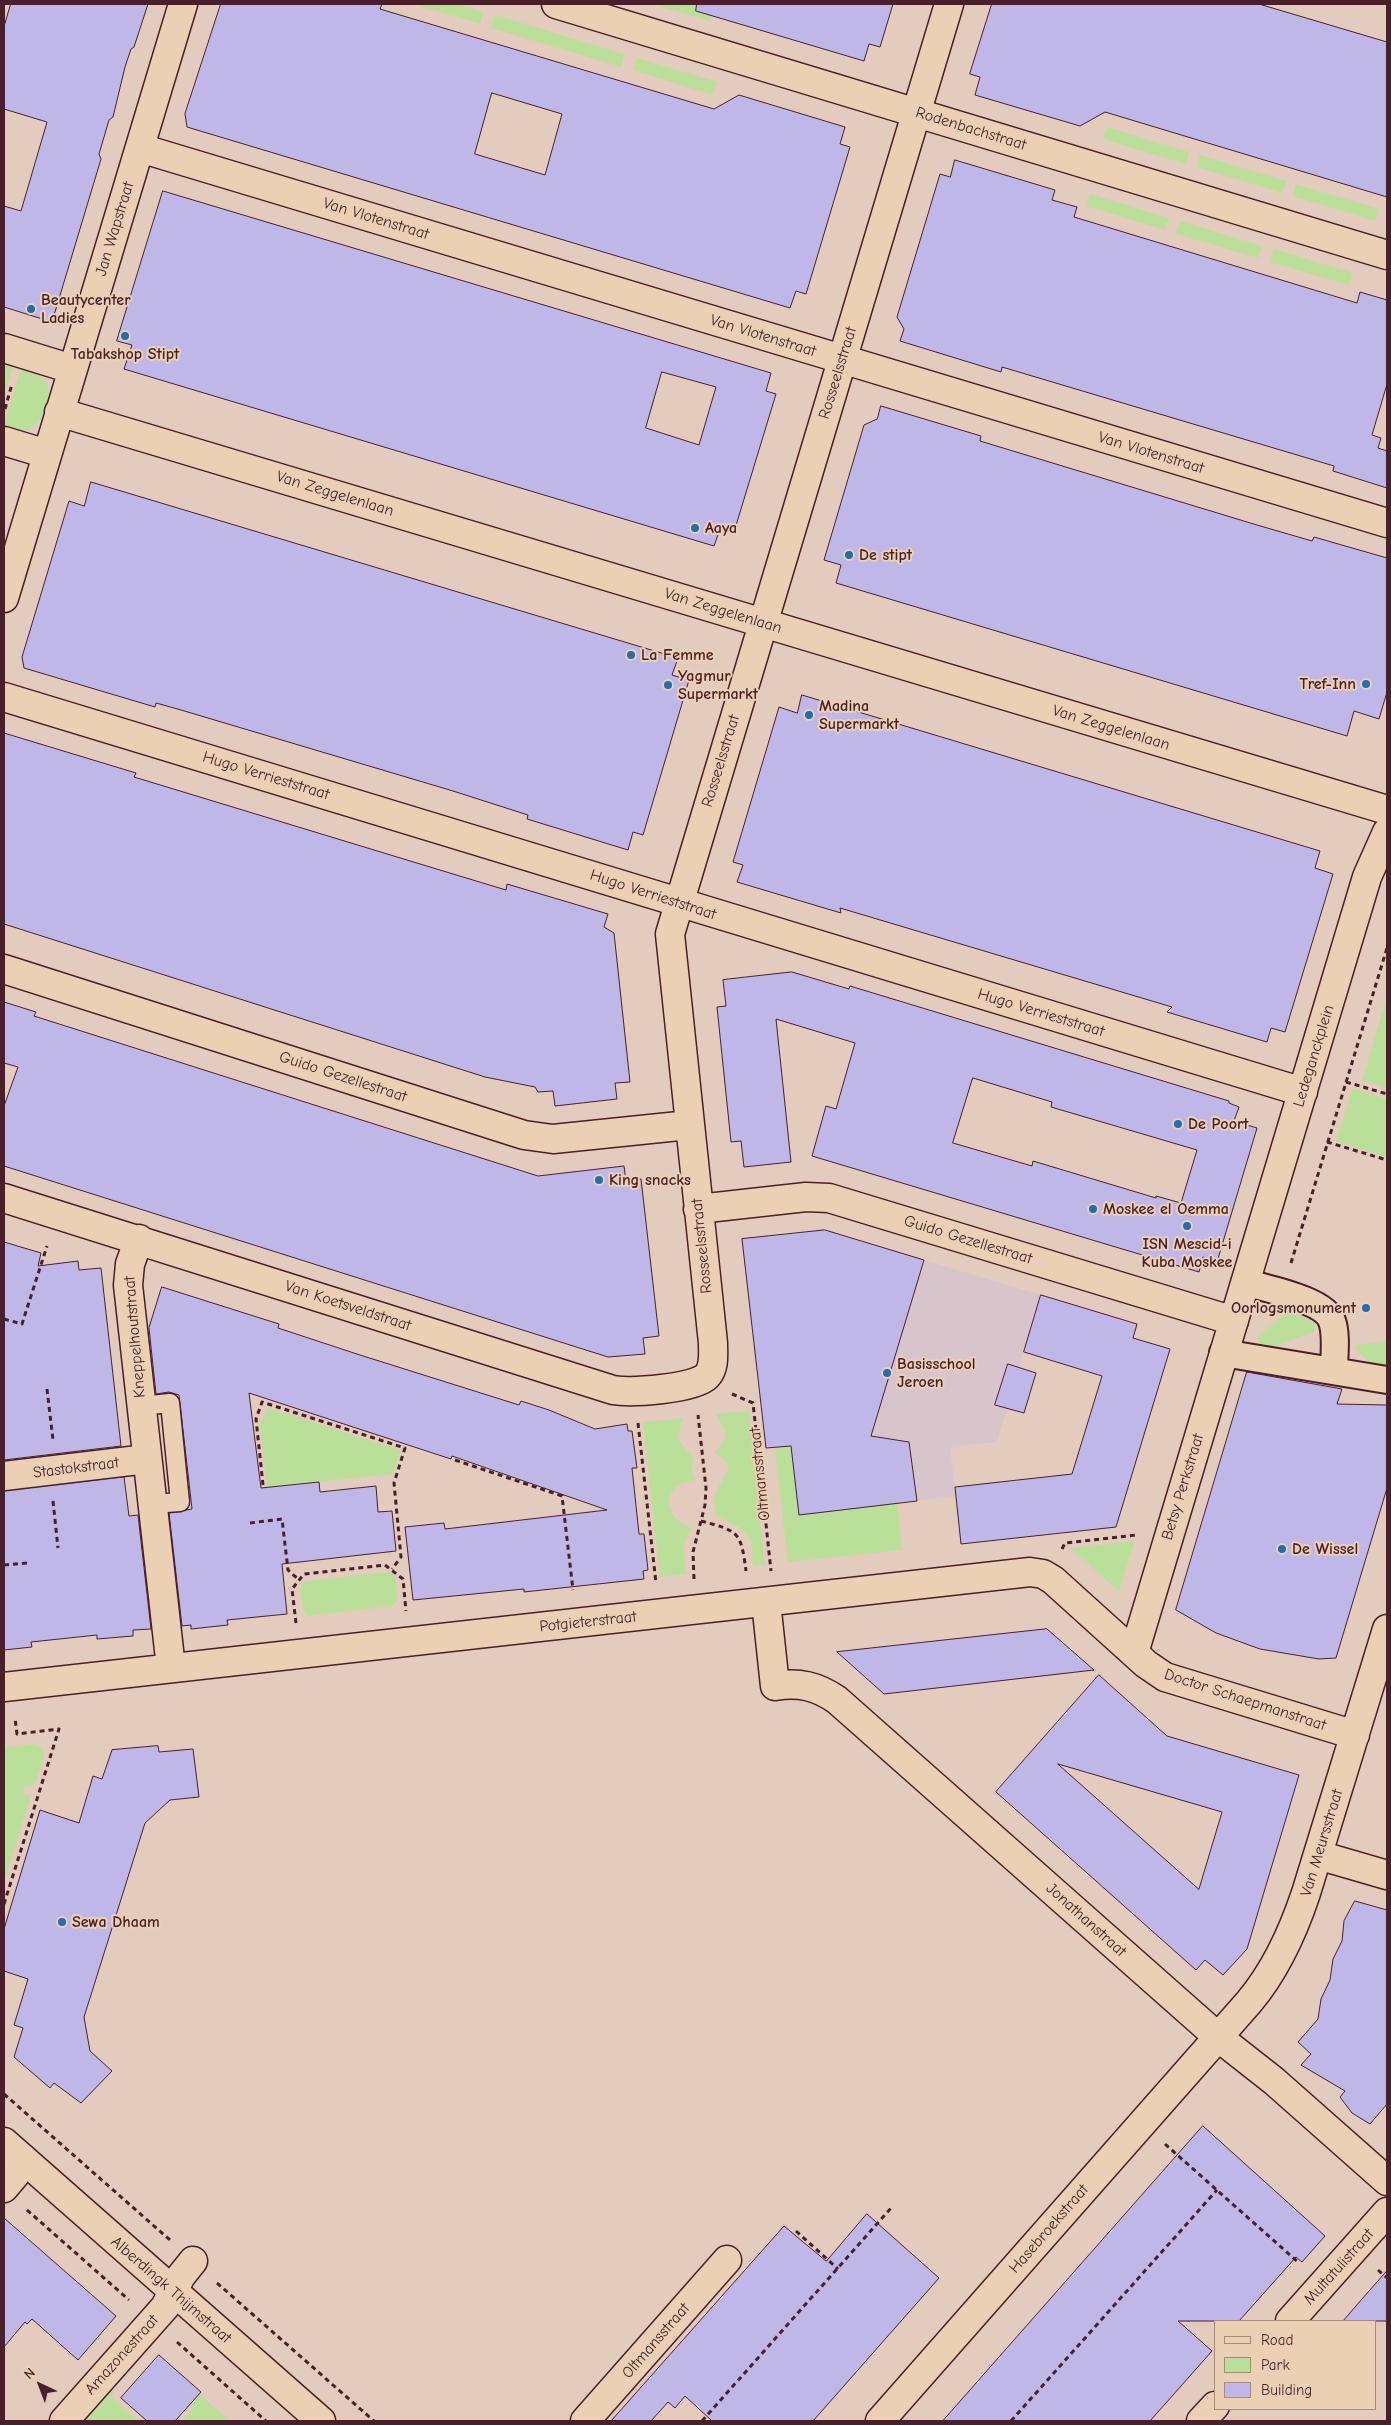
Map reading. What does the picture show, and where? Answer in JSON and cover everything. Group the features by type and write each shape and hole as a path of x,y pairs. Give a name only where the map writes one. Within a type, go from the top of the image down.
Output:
{"street":[{"name":"Jan Wapstraat","path":"4,598 184,4"},
{"name":"Rodenbachstraat","path":"556,4 1387,255"},
{"name":"Rosseelsstraat","path":"698,1381 710,1371 713,1356 670,946 671,931 949,4"},
{"name":"Van Vlotenstraat","path":"140,148 1387,523"},
{"path":"4,348 72,369"},
{"name":"Van Zeggelenlaan","path":"59,412 1387,810"},
{"path":"4,441 47,454"},
{"name":"Hugo Verrieststraat","path":"4,697 637,888 678,904 1303,1092"},
{"name":"Ledeganckplein","path":"1234,1320 1367,877 1387,832"},
{"name":"Guido Gezellestraat","path":"4,969 524,1135 553,1139 689,1125"},
{"name":"Guido Gezellestraat","path":"698,1209 806,1197 829,1198 1234,1320"},
{"name":"Van Koetsveldstraat","path":"4,1198 596,1385 616,1390 635,1391 698,1381"},
{"name":"Kneppelhoutstraat","path":"139,1240 130,1264 128,1281 171,1668"},
{"path":"1245,1282 1284,1285 1319,1305 1330,1316 1334,1329 1334,1371"},
{"name":"Betsy Perkstraat","path":"1134,1653 1234,1320"},
{"path":"1223,1353 1387,1380"},
{"name":"Stastokstraat","path":"4,1476 147,1460"},
{"path":"764,1602 1026,1572 1036,1572 1049,1577"},
{"name":"Doctor Schaepmanstraat","path":"1049,1577 1134,1653 1156,1671 1171,1679 1355,1734"},
{"name":"Potgieterstraat","path":"8,1686 764,1602"},
{"name":"Jonathanstraat","path":"764,1602 775,1686 806,1685 825,1692 837,1700 1218,2038 1274,2081 1387,2181"},
{"name":"Van Meursstraat","path":"1218,2038 1256,1994 1278,1960 1298,1918 1387,1629"},
{"path":"1318,1855 1387,1875"},
{"name":"Hasebroekstraat","path":"880,2421 1218,2038"},
{"path":"4,2188 15,2175 13,2150"},
{"name":"Alberdingk Thijmstraat","path":"13,2150 321,2421"},
{"name":"Multatulistraat","path":"1291,2320 1387,2212"},
{"name":"Oltmansstraat","path":"585,2421 727,2260"},
{"name":"Amazonestraat","path":"64,2421 165,2306 181,2276 193,2261"},
{"path":"1201,2421 1214,2407"}],"lane":[{"name":"Kneppelhoutstraat","path":"141,1406 170,1403 180,1502 152,1504"}],"path":[{"path":"1284,1285 1387,948"},
{"path":"1346,1082 1387,1094"},
{"path":"1327,1142 1387,1160"},
{"path":"4,1319 22,1324 45,1250"},
{"path":"698,1381 706,1479 706,1497 693,1552 698,1610"},
{"name":"Oltmansstraat","path":"698,1381 753,1403 764,1602"},
{"path":"47,1389 53,1445"},
{"path":"635,1391 659,1614"},
{"path":"263,1485 256,1419 262,1402 405,1448 394,1483 402,1557 392,1569"},
{"path":"455,1460 562,1496 572,1587"},
{"path":"53,1496 58,1548"},
{"path":"250,1523 282,1519 288,1570 299,1580"},
{"path":"701,1521 727,1529 741,1541 764,1602"},
{"path":"1049,1577 1065,1543 1170,1531"},
{"path":"4,1566 28,1563"},
{"path":"299,1654 292,1589 304,1574 385,1565 403,1579 410,1642"},
{"path":"4,1904 59,1729 17,1734 8,1686"},
{"path":"4,2094 41,2127"},
{"path":"1178,2155 1293,2258"},
{"path":"1011,2421 1217,2190"},
{"path":"702,2421 892,2207"},
{"path":"796,2231 838,2269"}],"shaded area":[{"name":"Basisschool Jeroen","path":"816,1228 1041,1295 997,1442 950,1447 956,1496 799,1514 791,1446 766,1448 742,1239 814,1234"}],"green space":[{"path":"413,4 457,4 483,12 480,24"},
{"path":"652,4 697,4 714,9 710,21"},
{"path":"495,15 624,54 621,67 491,28"},
{"path":"637,58 717,82 713,95 633,70"},
{"path":"1107,127 1189,152 1186,164 1103,139"},
{"path":"1200,155 1286,181 1282,193 1197,167"},
{"path":"1296,184 1379,209 1375,221 1293,196"},
{"path":"1090,194 1169,218 1165,230 1086,206"},
{"path":"1180,221 1262,246 1258,258 1176,234"},
{"path":"1274,249 1353,273 1349,285 1270,262"},
{"path":"4,360 14,363 4,397"},
{"path":"22,365 36,374 47,385 49,399 44,413 30,429 14,431 4,429 4,426"},
{"path":"1387,996 1387,1088 1362,1081"},
{"path":"1353,1088 1387,1099 1387,1157 1336,1141"},
{"path":"1291,1308 1314,1324 1315,1331 1267,1349 1260,1347 1257,1337"},
{"path":"1387,1341 1387,1372 1382,1373 1355,1349 1356,1345"},
{"path":"268,1408 401,1450 393,1474 267,1487 260,1425"},
{"path":"749,1411 765,1565 753,1566 751,1539 739,1527 716,1516 714,1496 729,1467 726,1461 715,1452 724,1441 726,1432 716,1414"},
{"path":"683,1418 679,1438 693,1459 692,1474 695,1479 677,1486 672,1492 669,1505 674,1516 679,1521 692,1528 684,1542 684,1560 687,1574 660,1577 643,1422"},
{"path":"791,1445 803,1514 897,1503 902,1550 788,1562 775,1448"},
{"path":"1135,1541 1119,1591 1070,1548"},
{"path":"389,1572 395,1577 397,1601 392,1606 308,1616 303,1611 300,1588 305,1581"},
{"path":"35,1744 42,1747 44,1758 34,1787 25,1785 22,1794 31,1796 4,1882 4,1747"},
{"path":"109,2388 114,2393 111,2397 139,2421 80,2421"},
{"path":"199,2394 230,2421 182,2421 193,2408 189,2404"}],"building":[{"path":"11,4 148,4 134,47 131,49 125,67 113,117 109,120 99,154 101,159 52,322 4,307 4,206 21,211 47,122 4,109 4,27"},
{"path":"221,4 382,4 380,9 714,109 739,95 845,127 840,144 850,147 806,294 796,291 790,308 187,127 185,114","holes":["492,93 562,114 545,175 475,154"]},
{"path":"697,4 893,4 880,47 869,44 864,61 696,11"},
{"path":"992,4 1259,4 1387,42 1387,197 1105,112 1080,126 975,95 980,77 970,74"},
{"path":"955,160 1055,190 1052,200 1077,207 1074,217 1357,303 1360,292 1387,300 1387,384 1372,435 1381,438 1378,448 1387,451 1387,488 1333,471 1334,466 1002,367 1001,372 900,341 904,329 897,317 940,174 950,177"},
{"path":"163,191 771,373 766,391 776,394 734,532 720,529 714,546 124,369 132,345 117,341","holes":["662,372 716,387 699,445 646,428"]},
{"path":"881,406 981,436 980,441 1257,525 1312,541 1314,537 1387,558 1387,692 1379,719 1354,711 1347,736 836,583 841,565 824,560 864,425 877,419"},
{"path":"91,482 678,658 672,675 689,680 643,835 633,832 628,850 527,819 528,815 453,791 181,710 156,703 155,707 24,668 22,657 69,501 84,506"},
{"path":"802,695 1320,851 1315,868 1333,874 1285,1032 1271,1028 1267,1042 1167,1012 1172,1007 840,908 841,913 737,882 743,865 733,862 779,707 797,713"},
{"path":"4,733 136,773 134,777 506,890 507,884 608,914 604,927 614,933 630,1082 615,1083 617,1099 555,1106 553,1091 538,1092 535,1087 485,1077 4,924"},
{"path":"792,972 849,989 850,986 1229,1101 1229,1103 1239,1107 1234,1121 1257,1128 1217,1262 1203,1257 1199,1272 812,1156 826,1106 836,1109 855,1043 776,1019 791,1162 744,1167 741,1141 731,1142 717,1007 726,1006 723,980","holes":["973,1078 1052,1102 1051,1107 1197,1150 1181,1203 1156,1196 1156,1198 1033,1161 1032,1166 953,1143"]},
{"path":"4,1002 36,1012 34,1016 538,1176 624,1166 626,1181 641,1179 659,1336 643,1338 645,1354 608,1357 4,1166 4,1106 18,1067 4,1063"},
{"name":"Basisschool Jeroen","path":"825,1230 924,1260 871,1436 909,1442 917,1501 799,1515 791,1446 766,1448 742,1239"},
{"path":"4,1242 41,1253 38,1266 78,1261 79,1270 101,1268 121,1446 4,1460"},
{"path":"162,1287 279,1324 278,1328 360,1355 519,1405 521,1401 549,1410 595,1429 627,1424 628,1431 632,1431 637,1468 632,1468 639,1534 644,1534 648,1570 643,1571 644,1579 524,1592 524,1589 413,1600 405,1527 444,1523 445,1529 607,1510 452,1456 451,1459 249,1393 261,1488 319,1482 320,1492 376,1486 378,1512 392,1511 396,1551 282,1564 287,1614 227,1620 228,1625 191,1629 191,1625 182,1626 169,1513 192,1509 179,1395 169,1392 156,1394 149,1328"},
{"path":"1041,1295 1137,1324 1133,1338 1170,1349 1116,1527 961,1544 955,1487 1072,1474 1102,1376 1024,1352"},
{"path":"1008,1364 1036,1373 1024,1413 995,1405"},
{"name":"De Wissel","path":"1247,1372 1342,1389 1337,1404 1387,1405 1387,1488 1336,1658 1319,1659 1260,1649 1216,1633 1176,1610"},
{"path":"124,1477 129,1516 138,1515 151,1629 133,1630 133,1636 97,1639 97,1635 31,1642 32,1647 4,1650 4,1491"},
{"path":"1047,1629 1094,1670 884,1694 837,1652"},
{"path":"1099,1675 1167,1736 1299,1775 1247,1949 1223,1975 1205,1960 1196,1970 996,1792","holes":["1058,1764 1222,1812 1199,1889"]},
{"name":"Sewa Dhaam","path":"158,1746 159,1752 193,1749 199,1797 170,1800 145,1823 84,2017 90,2051 112,2071 81,2103 54,2083 50,2088 14,2057 23,2028 14,2025 28,1979 4,1971 4,1929 40,1810 79,1823 93,1776 102,1779 112,1750"},
{"path":"1355,1901 1387,1910 1387,2104 1370,2124 1352,2113 1340,2097 1345,2091 1301,2065 1311,2054 1298,2042 1318,2019 1321,1999 1330,1980 1333,1959 1342,1941 1344,1921"},
{"path":"1203,2126 1325,2236 1302,2262 1296,2257 1240,2320 1178,2321 1212,2351 1150,2421 943,2421"},
{"path":"867,2214 939,2278 813,2421 712,2421 685,2396 675,2408 668,2402 651,2421 611,2421 784,2226 826,2261"},
{"path":"4,2218 116,2316 78,2360 32,2319 27,2324 25,2322 4,2347"},
{"path":"1387,2271 1387,2321 1344,2320"},
{"path":"159,2355 201,2392 175,2421 147,2421 121,2398"}],"place":[{"name":"Beautycenter Ladies","path":"31,309"},
{"name":"Tabakshop Stipt","path":"125,336"},
{"name":"Aaya","path":"695,528"},
{"name":"De stipt","path":"849,555"},
{"name":"La Femme","path":"631,655"},
{"name":"Tref-Inn","path":"1366,684"},
{"name":"Yagmur Supermarkt","path":"668,685"},
{"name":"Madina Supermarkt","path":"809,715"},
{"name":"De Poort","path":"1178,1124"},
{"name":"King snacks","path":"599,1180"},
{"name":"Moskee el Oemma","path":"1093,1209"},
{"name":"ISN Mescid-i Kuba Moskee","path":"1187,1226"},
{"name":"Oorlogsmonument","path":"1366,1308"},
{"name":"Basisschool Jeroen","path":"887,1373"},
{"name":"De Wissel","path":"1282,1549"},
{"name":"Sewa Dhaam","path":"62,1922"}]}
